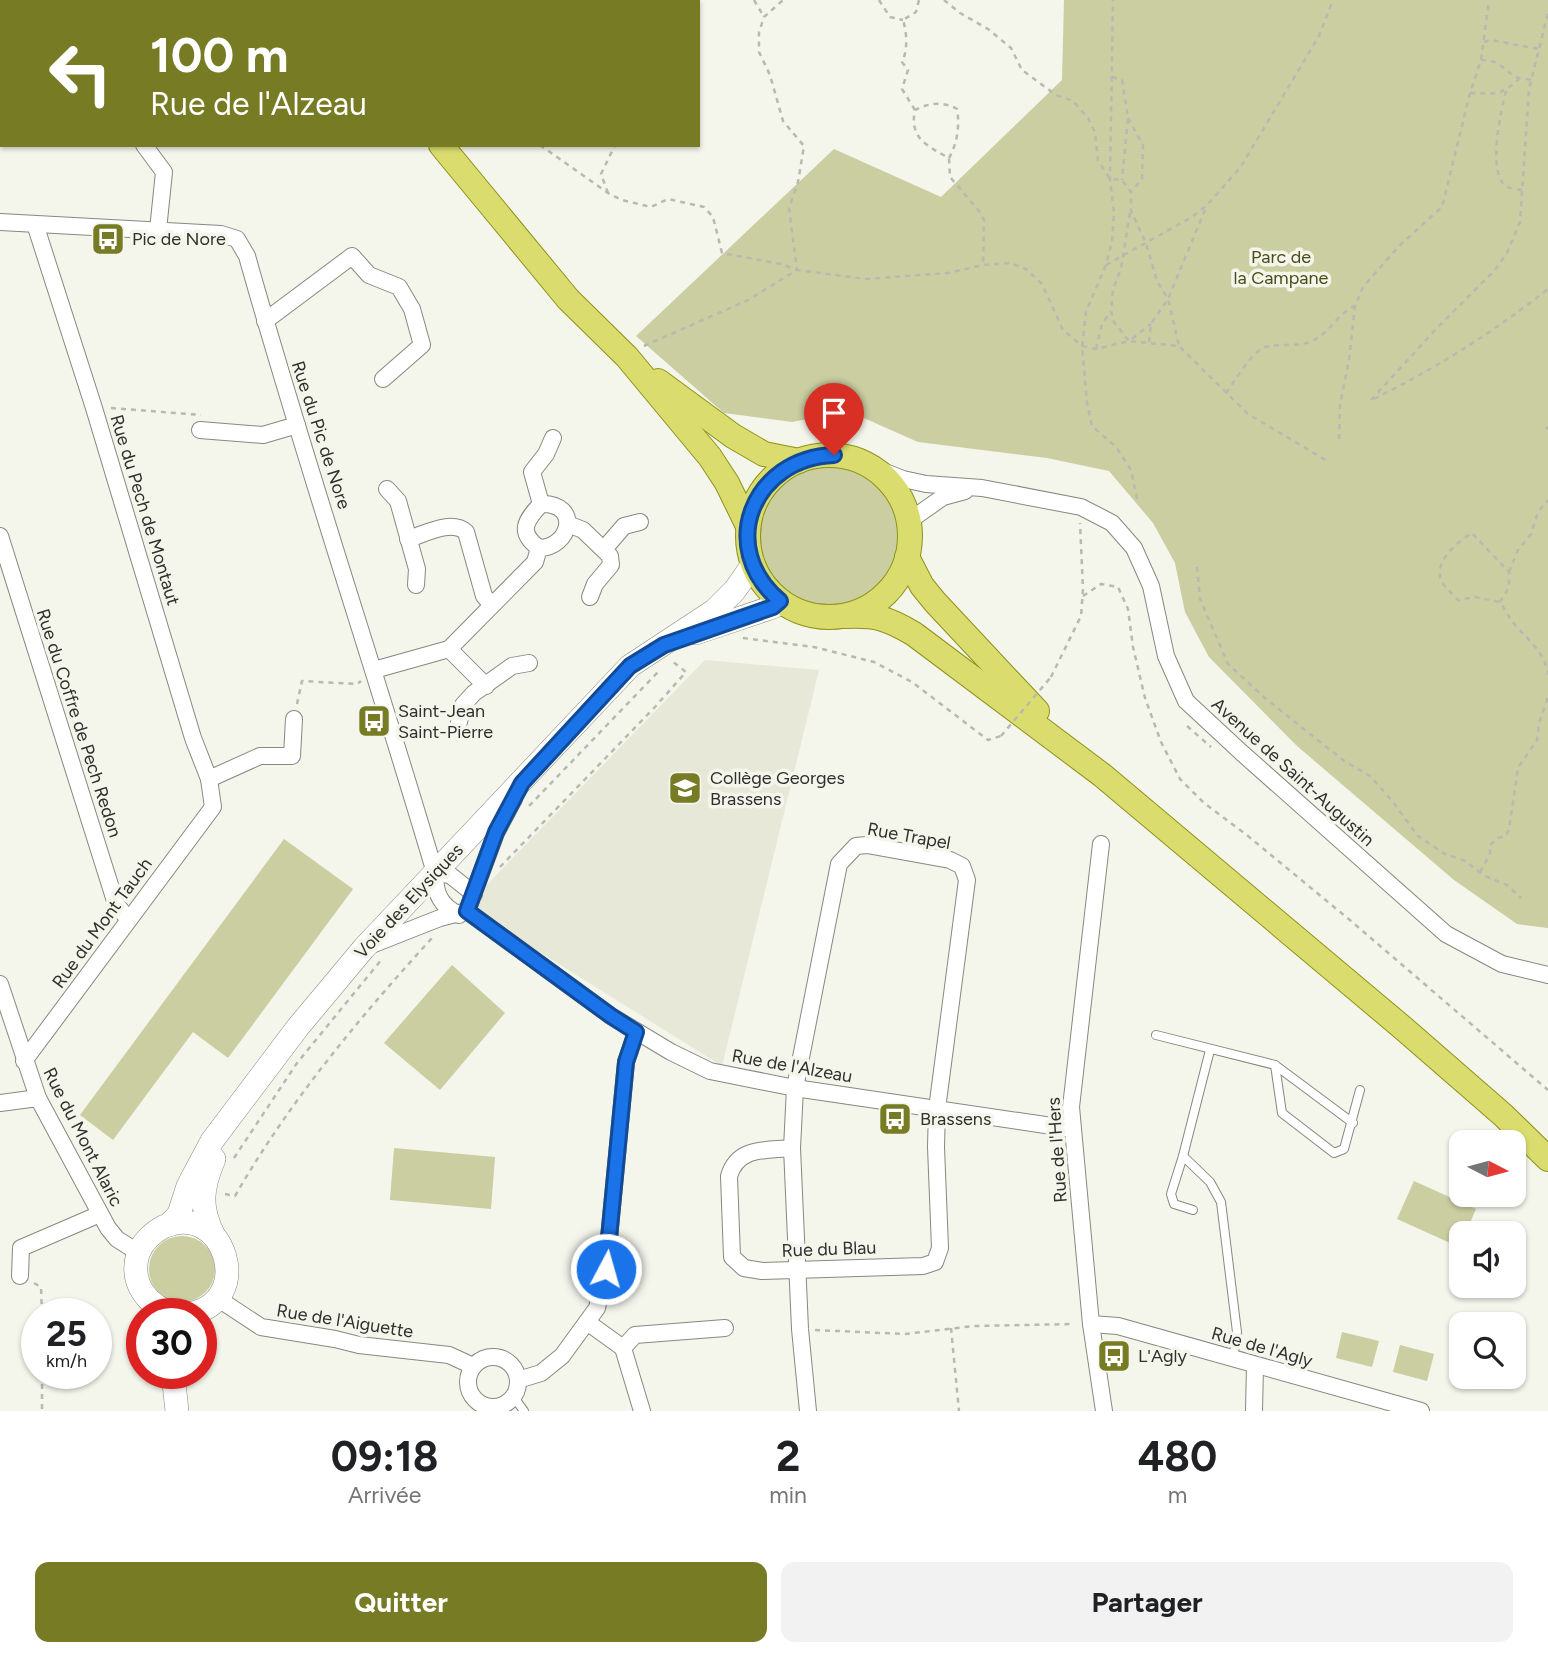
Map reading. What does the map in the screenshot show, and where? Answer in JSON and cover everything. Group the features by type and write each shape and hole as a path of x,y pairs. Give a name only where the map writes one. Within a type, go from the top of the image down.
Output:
{"main road":[{"path":"443,147 568,299 627,358 710,457 727,483 748,526"},
{"path":"627,358 733,436 764,454 799,461"},
{"path":"846,616 870,607 894,585 907,557 909,521 898,493 885,477 870,466 834,455 817,456 799,461 778,472 760,494 748,526 749,552 753,564 764,585 780,601 812,616 846,616 874,615 891,620 914,634 1102,775 1403,1028 1503,1115 1548,1159"},
{"path":"907,557 922,586 962,631 1020,694 1102,775"}],"street":[{"path":"145,147 164,172 158,230"},
{"name":"Rue du Pic de Nore","path":"0,222 221,233 237,239 247,256 435,873"},
{"name":"Rue du Pech de Montaut","path":"35,224 94,408 193,738 209,779 213,807"},
{"path":"265,321 352,256 369,275 399,288 412,309 422,345 383,379"},
{"path":"200,430 263,435 297,425"},
{"path":"541,504 532,472 546,454 553,438"},
{"name":"Avenue de Saint-Augustin","path":"870,466 926,484 982,488 1081,507 1112,523 1134,548 1152,586 1166,656 1186,701 1446,933 1502,964 1548,975"},
{"name":"Avenue de Saint-Augustin","path":"909,521 943,497 982,488"},
{"path":"387,489 398,501 417,569 416,585"},
{"path":"541,504 559,506 566,514 568,524 566,532 547,548 539,548 530,541 526,533 526,521 541,504"},
{"path":"605,548 624,526 640,522"},
{"path":"568,524 583,530 605,548 610,556 611,565 595,584 590,597"},
{"path":"408,539 452,526 460,527 466,532 484,596 491,604"},
{"name":"Rue du Coffre de Pech Redon","path":"0,536 116,904 128,919"},
{"path":"374,670 449,649 535,562 539,548"},
{"name":"Voie des Elysiques","path":"139,1253 151,1235 169,1225 180,1214 196,1169 212,1141 298,1027 364,948 630,666 715,610 736,590 753,564"},
{"name":"Voie des Elysiques","path":"664,645 773,607 780,601"},
{"path":"449,649 486,686"},
{"path":"459,722 463,705 512,666 528,663"},
{"path":"209,779 260,756 292,756 294,719"},
{"path":"364,948 440,918 463,913 474,894 496,832 522,783"},
{"name":"Rue du Mont Tauch","path":"24,1061 213,807"},
{"name":"Rue de l'Hers","path":"1101,844 1072,1085 1072,1129 1091,1324 1104,1411"},
{"name":"Rue Trapel","path":"808,1411 800,1329 792,1148 795,1088 839,864 856,846 867,845 950,860 962,866 967,880 937,1109"},
{"path":"435,873 450,875 474,894"},
{"name":"Rue de l'Alzeau","path":"435,873 435,889 441,904 463,913 636,1032 710,1071 795,1088 1072,1129"},
{"name":"Rue du Mont Alaric","path":"0,984 38,1098 100,1214 117,1238 139,1253"},
{"path":"515,1388 541,1373 562,1356 597,1308 606,1269 626,1062 636,1032"},
{"path":"0,1103 38,1098"},
{"name":"Rue du Blau","path":"792,1148 747,1153 733,1163 729,1176 733,1257 744,1268 762,1271 923,1266 935,1262 940,1248 937,1109"},
{"name":"Voie des Elysiques","path":"217,1298 226,1282 227,1261 223,1248 205,1220 204,1190 233,1115"},
{"path":"20,1276 21,1248 100,1214"},
{"path":"169,1225 193,1224 214,1236"},
{"path":"139,1253 137,1279 145,1298"},
{"name":"Rue de l'Aiguette","path":"217,1298 261,1328 359,1345 449,1355 473,1366"},
{"path":"587,1322 624,1348 642,1411"},
{"name":"Rue de l'Agly","path":"1091,1324 1118,1325 1391,1407 1422,1411"},
{"path":"624,1348 635,1335 725,1328"},
{"path":"496,1357 507,1362 514,1370 515,1388 508,1402 487,1409 476,1401 468,1389 468,1376 473,1366 484,1358 496,1357"},
{"path":"1254,1411 1255,1365"},
{"path":"159,1389 161,1411"},
{"path":"175,1389 177,1411"}],"lane":[{"path":"1156,1035 1275,1065 1353,1123"},
{"path":"1193,1210 1174,1204 1171,1194 1210,1050"},
{"path":"1275,1065 1282,1113 1334,1153 1345,1149 1360,1090"},
{"path":"1183,1156 1210,1182 1220,1202 1237,1332 1233,1359"},
{"path":"515,1388 524,1411"}],"path":[{"path":"754,0 764,17"},
{"path":"783,0 764,17 759,32 759,52 770,75 783,121 804,146 798,182 789,208 797,270"},
{"path":"879,0 890,17 903,20 916,12 919,0"},
{"path":"944,0 1011,48 1022,70 1056,95 1073,101 1088,118 1095,132 1098,160 1110,178 1122,180"},
{"path":"1113,0 1110,178 1114,213 1112,241 1106,265 1086,312 1082,346 1087,403 1092,426 1116,447 1130,470 1137,499"},
{"path":"1106,265 1192,218 1240,169 1320,36 1333,0"},
{"path":"1339,439 1340,405 1349,360 1355,306 1363,287 1390,256 1427,218 1442,207 1470,93 1481,60 1489,0"},
{"path":"1548,13 1531,79 1520,222 1507,253 1496,270 1437,328 1371,400 1423,375 1510,319 1548,289"},
{"path":"903,20 906,55 902,62 908,70 902,89 915,110 912,123 916,136 948,159"},
{"path":"1483,42 1491,40 1539,49"},
{"path":"1481,60 1490,60 1505,66 1519,79"},
{"path":"1112,77 1122,80 1128,118 1122,180 1131,192 1131,211 1121,268 1113,290 1111,312 1114,322 1129,341"},
{"path":"1470,93 1493,95 1506,91 1519,79 1531,79"},
{"path":"1506,91 1498,119 1496,161 1501,180 1506,186 1524,190"},
{"path":"915,110 925,105 948,104 957,109 959,120 955,148 948,159 950,177 984,220 983,265"},
{"path":"1128,118 1143,145 1142,179 1131,192"},
{"path":"543,147 622,200 651,207 668,199 704,206 713,217 722,253 781,264 797,270 864,279 948,273 983,265 1010,263 1026,269 1042,284 1063,330 1082,346 1096,349 1129,341 1179,346"},
{"path":"608,193 601,174 614,147"},
{"path":"1129,341 1151,324 1168,299 1207,205"},
{"path":"1131,211 1146,243 1157,281 1168,299 1179,346 1248,414 1329,462"},
{"path":"627,358 652,341 748,300 797,270"},
{"path":"1226,393 1248,363 1265,347 1312,342 1345,310 1355,306"},
{"path":"1096,349 1102,324 1111,312"},
{"path":"1149,342 1151,324"},
{"path":"94,408 201,413 200,430"},
{"path":"1500,602 1509,587 1509,572 1518,550 1531,534 1538,512 1548,500"},
{"path":"734,638 814,647 874,662 912,682 988,740 1001,736 1051,677 1082,616 1079,524"},
{"path":"1509,572 1472,533 1458,541 1440,566 1441,580 1458,600 1475,597 1500,602 1514,625 1532,643 1547,664 1548,675"},
{"path":"1197,567 1199,599 1228,664 1325,746 1370,776 1417,835 1443,853 1465,861 1480,872 1507,885 1521,898"},
{"path":"1083,596 1101,584 1118,587 1128,609 1133,647 1145,698 1161,742 1180,779 1204,803 1341,913 1548,1090"},
{"path":"294,719 302,681 358,684 374,670"},
{"path":"1480,872 1490,854 1490,845 1509,830 1518,768 1537,740 1539,723 1548,697"},
{"path":"20,1276 41,1287 41,1298"},
{"path":"800,1329 905,1334 951,1328 1091,1324"},
{"path":"951,1328 960,1411"},
{"path":"42,1389 42,1411"}],"shaded area":[{"name":"Collège Georges Brassens","path":"705,660 819,670 722,1066 466,906"}],"green space":[{"name":"Parc de la Campane","path":"1064,0 1548,0 1548,928 1517,924 1454,880 1297,746 1209,657 1185,612 1175,563 1153,523 1109,471 1047,458 918,442 848,411 792,422 724,413 636,336 834,149 941,197 1062,80"},
{"path":"829,465 856,470 879,486 895,509 900,536 895,563 879,586 856,602 829,607 802,602 779,586 763,563 758,536 763,509 779,486 802,470"},
{"path":"284,839 353,889 228,1058 193,1032 113,1140 80,1115"},
{"path":"452,965 505,1013 440,1090 384,1043"},
{"path":"394,1148 495,1157 491,1209 390,1200"},
{"path":"1414,1181 1449,1197 1449,1208 1476,1209 1471,1221 1449,1221 1449,1242 1397,1219"},
{"path":"182,1236 205,1246 214,1263 214,1275 209,1287 196,1298 164,1296 155,1287 149,1269 159,1246"},
{"path":"1342,1332 1379,1341 1372,1367 1336,1358"},
{"path":"1400,1345 1434,1354 1427,1381 1393,1372"}],"place":[{"name":"Pic de Nore","path":"108,239"},
{"name":"Saint-Jean Saint-Pierre","path":"374,721"},
{"name":"Collège Georges Brassens","path":"685,788"},
{"name":"Brassens","path":"895,1119"},
{"name":"L'Agly","path":"1114,1356"}],"route":[{"path":"606,1269 626,1062 636,1032 467,911 496,832 522,783 630,666 664,645 773,607 780,601 757,575 749,552 748,526 753,507 778,472 805,458 834,455"}]}
